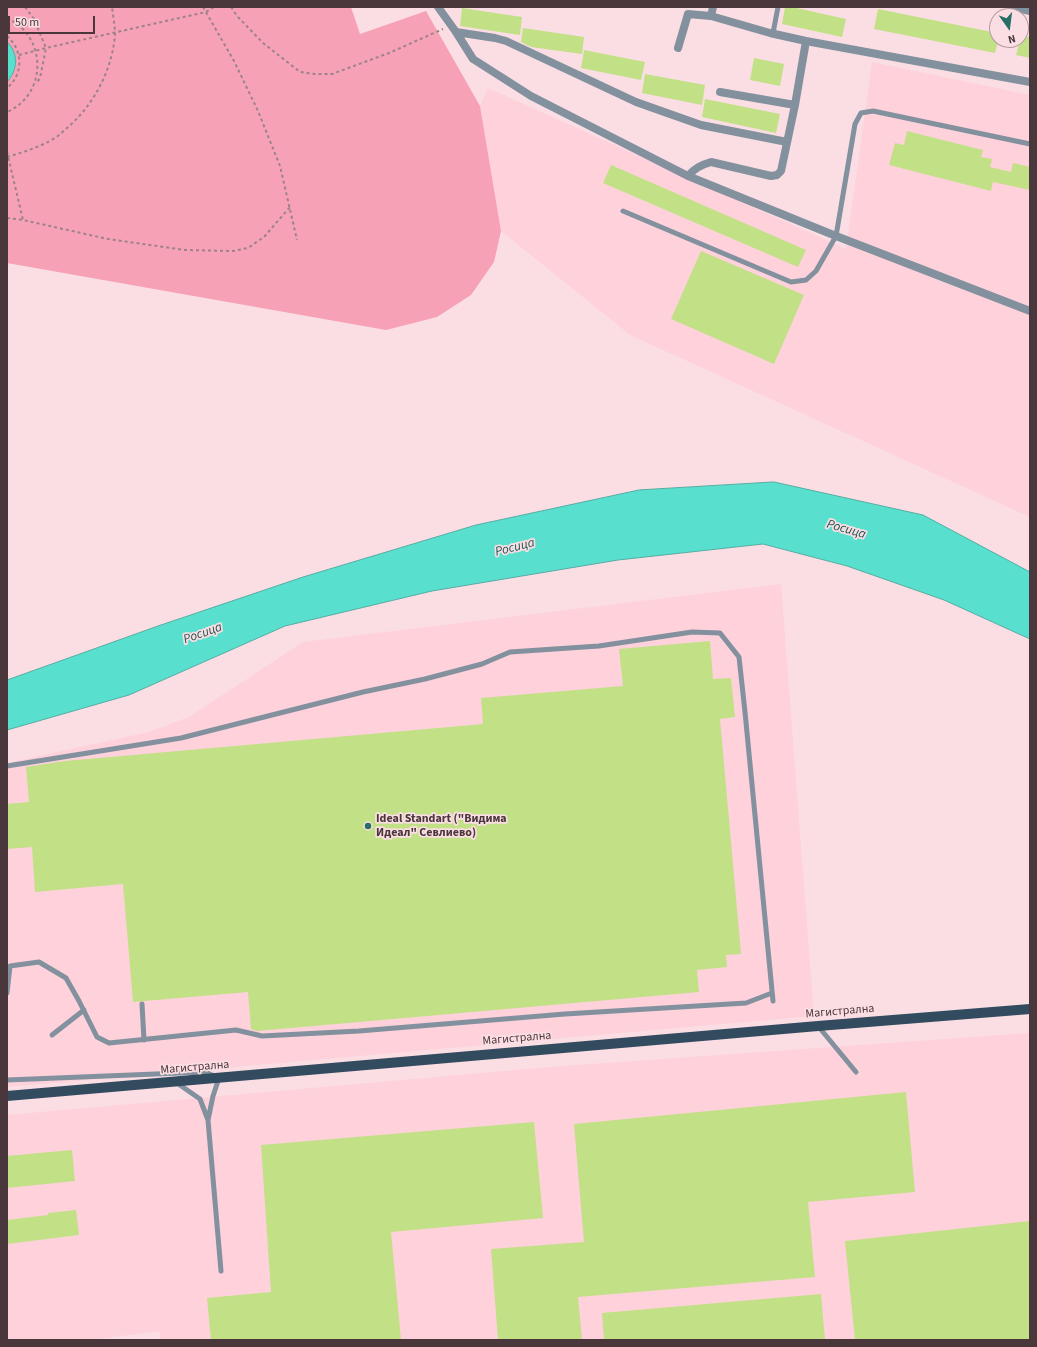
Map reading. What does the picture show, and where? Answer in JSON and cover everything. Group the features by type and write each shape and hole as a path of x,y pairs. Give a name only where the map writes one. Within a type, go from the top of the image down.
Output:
{"main road":[{"name":"Магистрална","path":"7,1096 1030,1009"}],"street":[{"path":"438,7 454,28 473,59 531,96 688,176 836,236 1030,311"},
{"path":"711,16 713,7"},
{"path":"1013,7 1030,10"},
{"path":"678,48 688,14 711,16 806,41 1030,82"},
{"path":"454,28 506,41 614,93 663,112 701,125 787,142"},
{"path":"688,176 695,168 702,164 711,162 771,176 777,175 781,171 795,105 806,41"},
{"path":"720,92 795,105"}],"lane":[{"path":"773,33 778,7"},
{"path":"623,212 791,282 806,280 816,271 836,236 855,124 861,113 873,111 1030,144"},
{"path":"7,766 181,738 362,692 482,664 510,652 599,646 692,632 720,633 739,657 773,1001"},
{"path":"7,993 10,966 39,962 66,978 97,1037 109,1044 236,1030 262,1036 359,1032 565,1014 746,1003 772,993"},
{"path":"142,1004 144,1040"},
{"path":"52,1035 84,1010"},
{"path":"818,1026 856,1072"},
{"path":"7,1080 205,1072 219,1078 213,1096 208,1120"},
{"path":"176,1082 200,1099 208,1120 221,1271"}],"path":[{"path":"7,112 15,108 27,97 40,78 46,48 34,19 25,7"},
{"path":"8,157 33,150 57,137 79,118 95,95 107,70 114,44 115,32 112,7"},
{"path":"203,7 234,61 258,111 280,166 297,240"},
{"path":"19,56 46,48 206,12 214,7"},
{"path":"231,7 237,16 263,43 300,72 315,74 332,74 454,28"},
{"path":"7,18 15,21 28,33 36,51 39,65 36,82 27,97"},
{"path":"7,36 15,45 19,56 19,67 16,78 7,88"},
{"path":"7,152 23,220"},
{"path":"7,218 23,220 108,239 185,250 233,251 248,248 264,237 290,206"}],"shaded area":[{"path":"7,7 351,7 360,34 426,11 480,106 501,231 494,262 471,295 437,317 386,330 7,263"},
{"path":"872,62 1030,95 1030,517 630,335 501,231 480,106 488,88 846,249"},
{"name":"Ideal Standart (\"Видима Идеал\" Севлиево)","path":"781,584 814,1016 7,1087 7,763 149,732 189,717 303,642"},
{"path":"1030,1033 1030,1340 161,1340 159,1331 92,1340 7,1340 7,1115 549,1067"}],"water":[{"path":"7,42 14,51 16,62 11,77 7,82"},
{"name":"Росица","path":"774,482 923,515 1030,572 1030,639 944,600 847,566 763,544 618,560 432,591 285,626 129,695 7,730 7,680 158,626 303,577 476,525 639,490"}],"building":[{"path":"785,7 792,7 846,19 842,37 782,24"},
{"path":"462,8 522,17 520,35 460,26"},
{"path":"878,9 989,31 989,48 996,48 995,53 874,29"},
{"path":"523,28 584,37 582,54 531,47 521,42"},
{"path":"1030,37 1030,58 1016,55 1018,48 1029,48"},
{"path":"584,50 645,62 641,80 581,68"},
{"path":"754,58 784,64 780,86 750,80"},
{"path":"645,74 705,85 702,105 642,93"},
{"path":"705,99 780,114 776,133 702,117"},
{"path":"907,131 983,150 981,157 992,159 990,167 1011,172 1013,163 1030,167 1030,190 993,182 991,191 889,165 895,143 904,145"},
{"path":"611,165 806,250 798,267 603,183"},
{"path":"701,251 804,295 774,364 671,319"},
{"name":"Ideal Standart (\"Видима Идеал\" Севлиево)","path":"710,641 713,679 731,678 735,717 720,719 741,954 726,955 727,967 697,970 699,992 257,1031 251,1029 248,992 133,1002 123,884 35,892 32,847 7,849 7,804 29,802 26,767 65,761 483,724 481,698 623,686 619,649"},
{"path":"906,1092 915,1192 808,1202 815,1277 578,1297 582,1340 498,1340 491,1249 584,1242 574,1124"},
{"path":"534,1122 543,1218 391,1232 401,1340 211,1340 207,1298 271,1292 261,1145"},
{"path":"72,1150 75,1181 7,1188 7,1156"},
{"path":"76,1210 79,1235 7,1244 7,1220"},
{"path":"1030,1221 1030,1340 855,1340 845,1241"},
{"path":"821,1294 825,1340 604,1340 602,1313"}],"place":[{"name":"Ideal Standart (\"Видима Идеал\" Севлиево)","path":"368,826"}]}
